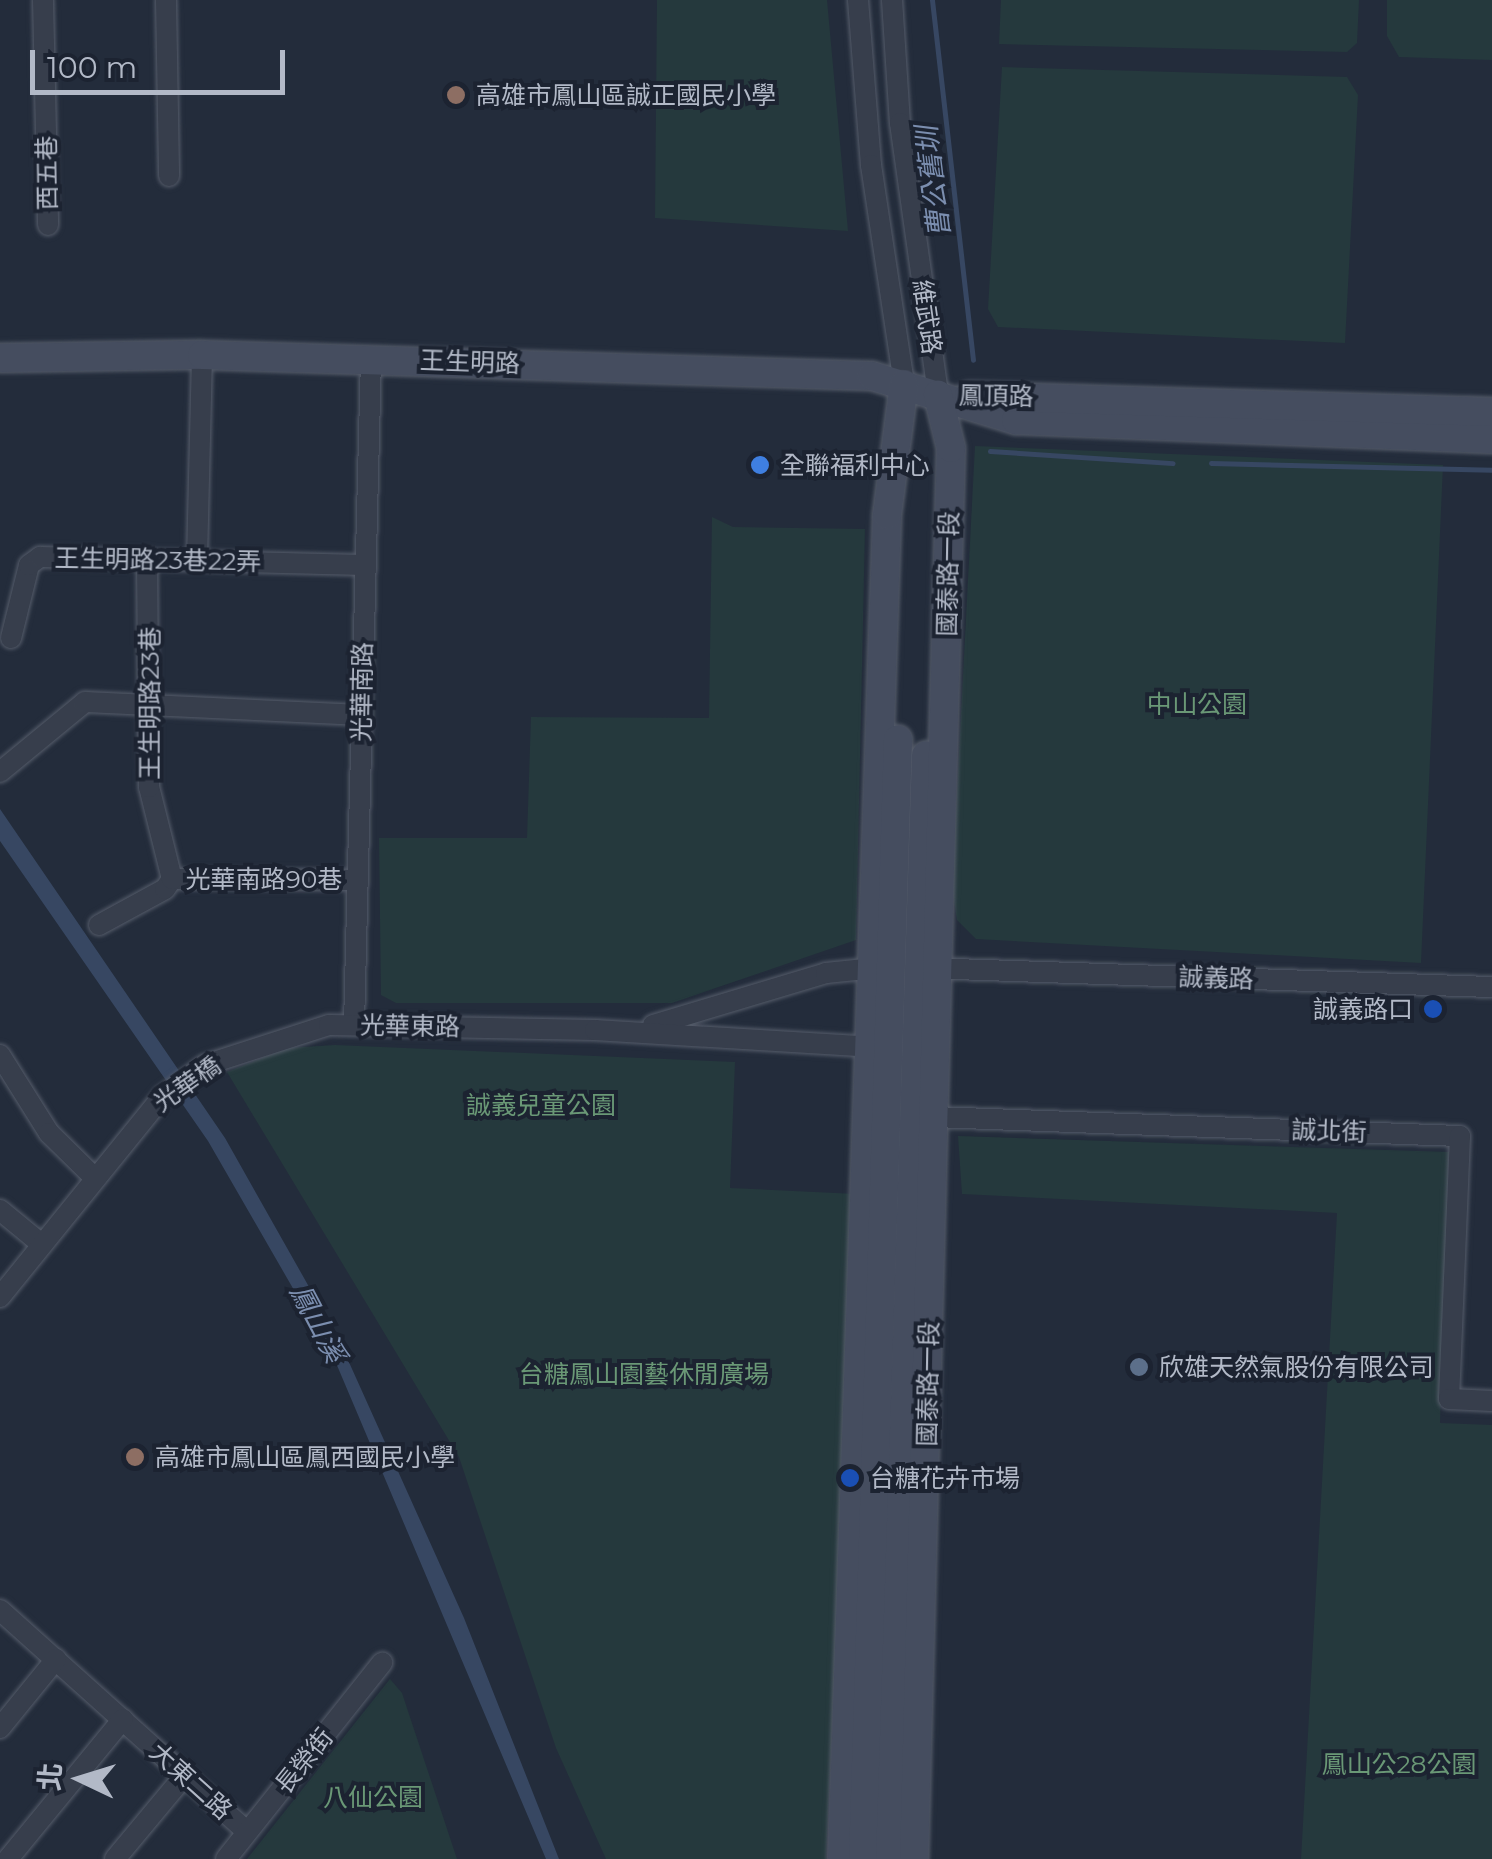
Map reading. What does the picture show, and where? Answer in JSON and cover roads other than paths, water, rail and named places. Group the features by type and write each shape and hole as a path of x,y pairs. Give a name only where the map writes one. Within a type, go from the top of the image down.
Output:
{"street":[{"name":"西五巷","path":"43,0 48,225"},
{"path":"166,0 170,176"},
{"name":"維武路","path":"858,0 871,165 904,384"},
{"name":"維武路","path":"892,0 900,123 938,395"},
{"path":"198,560 202,355"},
{"name":"王生明路","path":"0,358 202,355 872,376 938,395"},
{"name":"光華南路","path":"354,1025 371,359"},
{"name":"國泰路一段","path":"904,384 886,853 934,1118 914,1859"},
{"name":"國泰路一段","path":"864,1859 938,395"},
{"name":"鳳頂路","path":"938,395 1492,412"},
{"name":"鳳頂路","path":"938,395 1016,420 1492,439"},
{"name":"王生明路23巷22弄","path":"11,638 29,564 40,557 364,565"},
{"name":"王生明路23巷","path":"147,558 152,704 149,787 172,879"},
{"path":"0,772 85,702 362,714"},
{"path":"100,925 172,879"},
{"name":"光華南路90巷","path":"172,879 357,880"},
{"name":"國泰路一段","path":"842,1859 870,1047 907,968"},
{"name":"國泰路一段","path":"890,1859 907,968"},
{"name":"誠義路","path":"907,968 1492,987"},
{"name":"光華東路","path":"594,1030 671,1023 826,973 907,968"},
{"name":"光華東路","path":"230,1055 329,1025 594,1030 870,1047"},
{"path":"0,1055 49,1132 94,1178 0,1297"},
{"name":"光華橋","path":"94,1178 145,1114 205,1065 230,1055"},
{"name":"誠北街","path":"934,1118 1460,1136 1450,1399 1492,1401"},
{"path":"0,1210 40,1243"},
{"name":"大東二路","path":"0,1610 247,1832"},
{"path":"0,1728 56,1659"},
{"name":"長榮街","path":"226,1859 382,1663"},
{"path":"8,1859 123,1719"},
{"path":"115,1859 185,1775"}],"water":[{"name":"鳳山溪","path":"0,809 225,1138 339,1340 464,1618 559,1859 546,1859 336,1363 208,1141 0,841"}],"waterway":[{"name":"曹公舊圳","path":"932,0 973,360"},
{"name":"曹公舊圳","path":"990,451 1173,463"},
{"name":"曹公舊圳","path":"1211,463 1492,470"}],"place":[{"name":"高雄市鳳山區誠正國民小學","path":"456,95"},
{"name":"全聯福利中心","path":"760,465"},
{"name":"誠義路口","path":"1433,1009"},
{"name":"欣雄天然氣股份有限公司","path":"1139,1367"},
{"name":"高雄市鳳山區鳳西國民小學","path":"135,1457"},
{"name":"台糖花卉市場","path":"850,1478"}],"park label":[{"name":"中山公園","path":"1197,704"},
{"name":"誠義兒童公園","path":"541,1105"},
{"name":"台糖鳳山園藝休閒廣場","path":"644,1374"},
{"name":"鳳山公28公園","path":"1399,1764"},
{"name":"八仙公園","path":"373,1797"}]}
